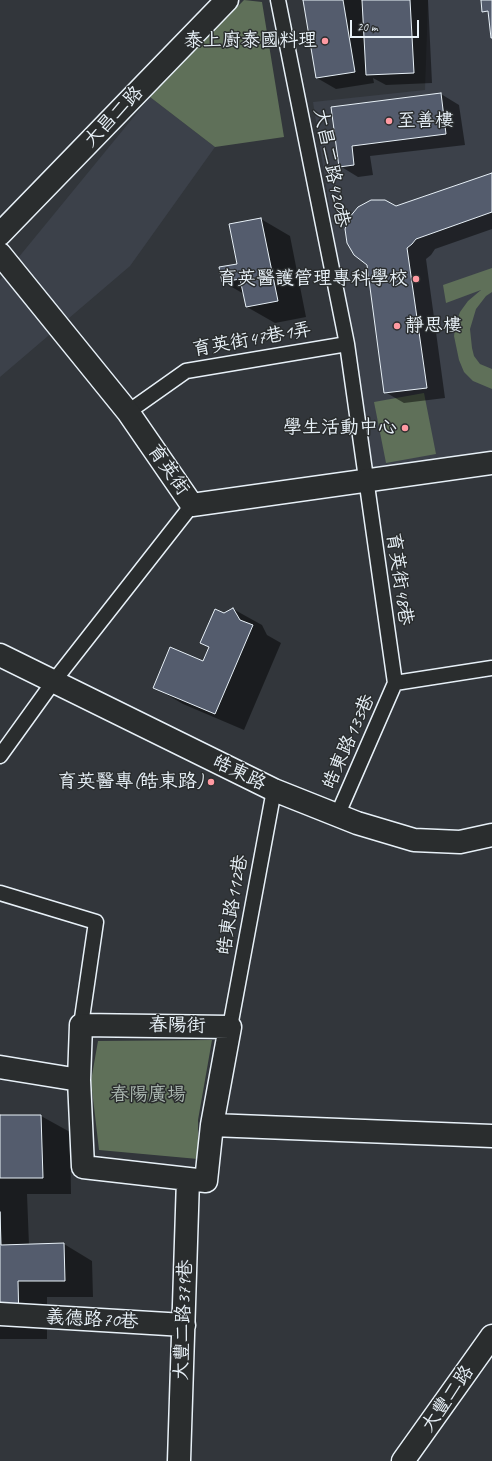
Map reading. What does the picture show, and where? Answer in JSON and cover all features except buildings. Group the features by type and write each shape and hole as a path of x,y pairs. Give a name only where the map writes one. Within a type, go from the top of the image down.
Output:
{"street":[{"name":"大昌二路","path":"0,234 227,0"},
{"name":"育英街","path":"0,254 128,412 192,505 492,463"},
{"name":"皓東路","path":"0,655 274,790 337,816 414,840 460,842 492,835"},
{"name":"春陽街","path":"81,1025 230,1027 212,1125 206,1181 83,1167 79,1080 81,1025"},
{"path":"0,1067 79,1080"},
{"path":"212,1125 492,1136"},
{"name":"大豐二路379巷","path":"179,1461 188,1179"},
{"name":"義德路70巷","path":"0,1314 184,1325"},
{"name":"大豐二路","path":"403,1461 492,1336"}],"lane":[{"name":"大昌二路420巷","path":"278,0 347,344 366,480"},
{"name":"育英街47巷1弄","path":"128,412 186,371 347,344"},
{"name":"育英街48巷","path":"366,480 395,683"},
{"path":"0,756 54,681 192,505"},
{"path":"395,683 492,668"},
{"name":"皓東路133巷","path":"337,816 395,683"},
{"name":"皓東路112巷","path":"230,1027 274,790"},
{"path":"0,894 96,922 81,1025"}],"shaded area":[{"name":"育英醫護管理專科學校","path":"428,0 492,0 492,456 371,473 313,102 425,90"},
{"path":"150,97 215,147 130,266 0,377 0,280"}],"green space":[{"path":"244,0 262,2 284,137 215,147 150,97"},
{"path":"492,268 492,292 486,296 476,309 470,329 474,356 480,364 492,369 492,389 473,381 464,372 459,360 454,336 456,323 460,312 468,301 481,290 446,303 443,285"},
{"name":"學生活動中心","path":"424,393 436,454 386,463 374,402"},
{"name":"春陽廣場","path":"212,1040 198,1120 198,1159 99,1150 91,1081 98,1041"}],"place":[{"name":"泰上廚泰國料理","path":"325,41"},
{"name":"至善樓","path":"389,121"},
{"name":"育英醫護管理專科學校","path":"416,279"},
{"name":"靜思樓","path":"397,326"},
{"name":"學生活動中心","path":"405,428"},
{"name":"育英醫專(皓東路)","path":"211,782"}]}
